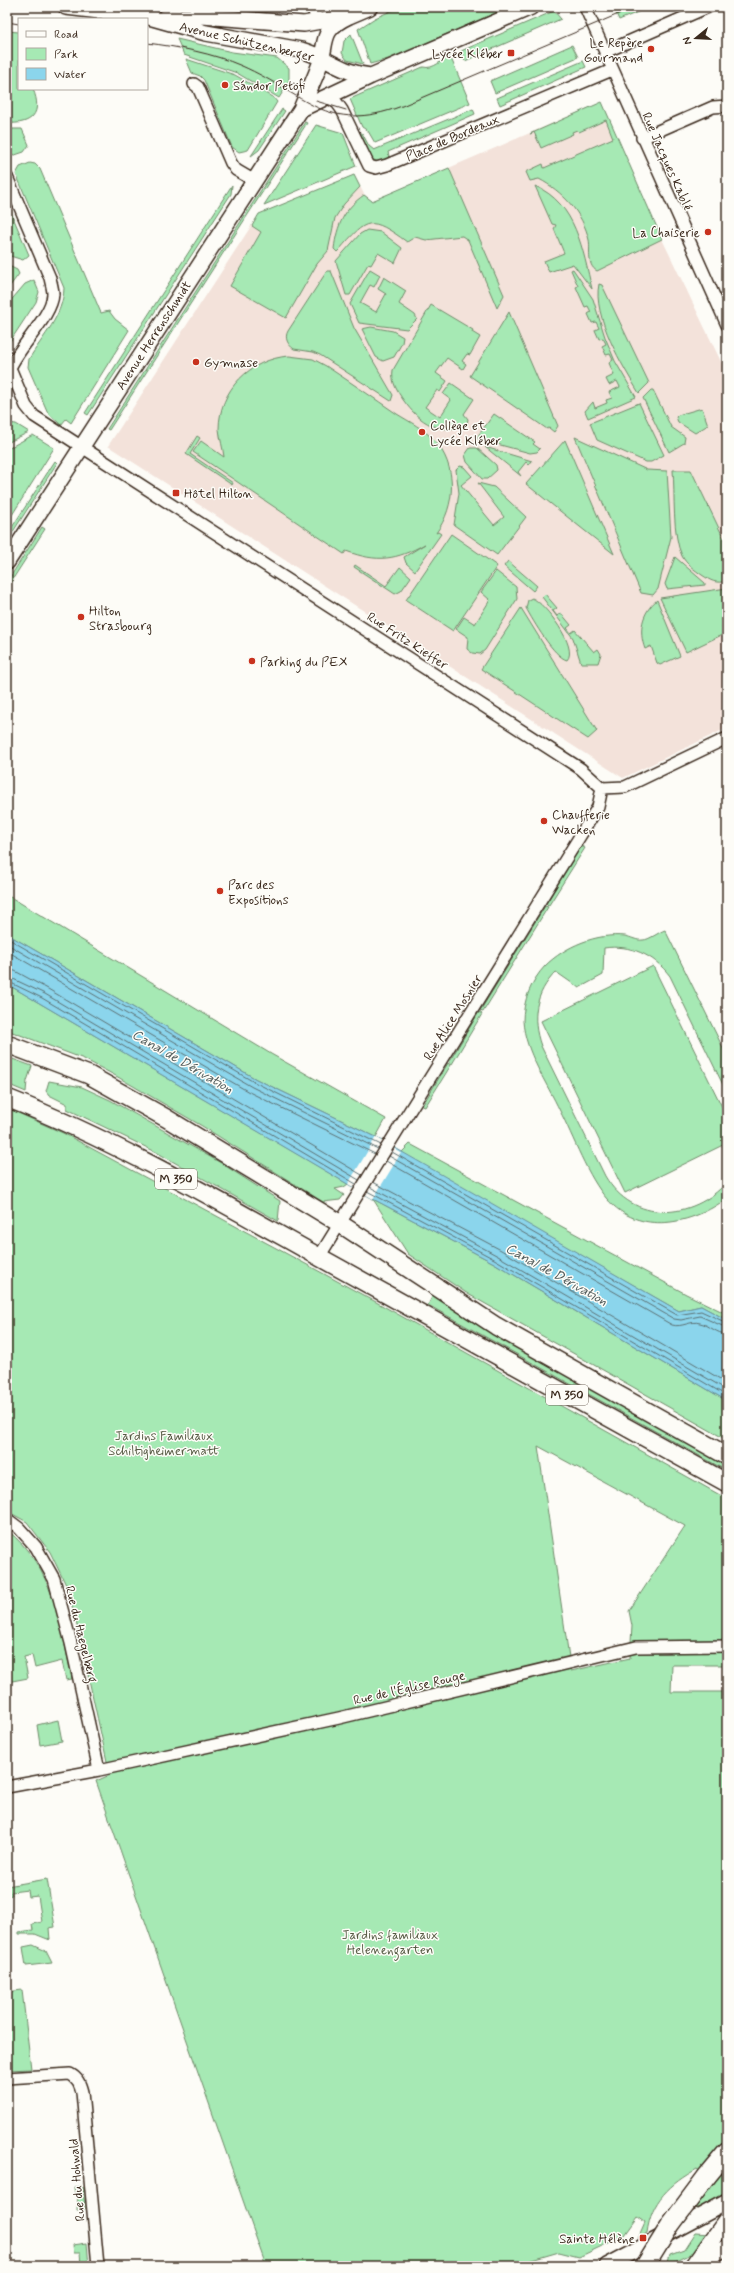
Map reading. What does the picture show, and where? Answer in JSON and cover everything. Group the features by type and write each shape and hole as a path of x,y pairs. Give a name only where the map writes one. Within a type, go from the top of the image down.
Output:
{"highway":[{"path":"645,2266 670,2224 725,2155"}],"main road":[{"name":"Avenue Schützenberger","path":"66,7 149,18 206,33 301,50 321,58"},
{"path":"370,7 349,16 332,27 323,44 321,58 346,71 371,76 531,7"},
{"name":"Avenue Schützenberger","path":"149,18 202,16 290,25 319,23"},
{"path":"319,23 349,16"},
{"name":"Avenue Herrenschmidt","path":"7,562 300,109 318,69 321,58"},
{"name":"Avenue Herrenschmidt","path":"300,109 371,76"},
{"name":"M 350","path":"7,1044 89,1075 166,1118 339,1223 496,1326 727,1456"},
{"name":"M 350","path":"7,1098 72,1125 246,1214 319,1257 727,1483"},
{"path":"607,2266 727,2202"},
{"path":"693,2266 727,2219"},
{"path":"693,2266 727,2247"}],"street":[{"path":"312,7 319,23"},
{"name":"Rue Jacques Kablé","path":"585,7 642,138 727,325"},
{"path":"605,52 708,7"},
{"name":"Place de Bordeaux","path":"326,96 338,103 364,158 369,166 376,168 387,165 612,70"},
{"path":"194,84 198,87 231,164 236,170 253,180"},
{"path":"642,138 713,107 727,106"},
{"name":"Rue Fritz Kieffer","path":"7,178 50,278 53,294 49,309 15,356 10,368 26,406 34,416 581,769 602,788"},
{"path":"602,788 625,787 727,738"},
{"name":"Rue Alice Mosnier","path":"319,1257 358,1190 598,807 602,788"},
{"name":"Rue du Haegelberg","path":"7,1519 19,1528 36,1547 54,1579 71,1643 99,1770"},
{"name":"Rue de l'Église Rouge","path":"7,1787 99,1770 366,1711 636,1647 727,1646"},
{"name":"Rue du Hohwald","path":"7,2078 70,2074 75,2077 82,2092 98,2266"}],"shaded area":[{"name":"Collège et Lycée Kléber","path":"602,102 662,239 727,374 727,728 623,778 108,446 259,214 354,175 364,194 372,201"}],"green space":[{"path":"400,7 510,7 388,59 370,64 358,29 375,18"},
{"path":"613,7 650,7 619,20"},
{"path":"554,11 561,19 465,61 461,51"},
{"path":"7,31 18,32 18,90 33,90 37,105 36,111 29,119 23,122 7,123"},
{"path":"351,34 363,64 347,60 342,53 344,41"},
{"path":"177,39 232,52 277,58 289,68 289,82 279,98 237,73 184,55"},
{"path":"572,45 578,57 495,93 490,81"},
{"path":"450,56 470,103 375,143 368,131 362,127 350,99 423,67 427,68 434,66"},
{"path":"186,59 235,75 273,97 277,102 248,150 239,152 232,147 204,80 200,76 192,73"},
{"path":"583,61 586,67 500,105 497,98"},
{"path":"602,102 662,239 597,271 591,265 589,240 577,212 563,196 548,184 539,179 530,181 526,172 543,164 544,168 613,138 606,120 579,132 577,130 572,132 573,134 541,148 534,132"},
{"path":"282,109 285,111 259,150 251,156"},
{"path":"473,109 475,114 388,152 390,160 381,163 369,158 357,133 362,133 369,146 374,150"},
{"path":"305,122 307,123 109,430 107,429"},
{"path":"316,125 343,133 356,166 264,205"},
{"path":"7,129 22,129 29,145 24,152 15,155 7,154"},
{"path":"30,163 35,164 40,169 101,313 109,311 115,319 129,330 71,423 66,419 61,425 48,413 28,367 29,359 56,317 63,298 64,288 16,174 20,167"},
{"path":"449,168 504,295 497,308 468,240 462,236 426,240 415,237 407,242 385,227 377,224 370,224 363,226 356,231 337,252 334,249 337,232 343,218 351,206 364,195 372,201"},
{"path":"354,175 360,187 344,204 335,218 328,251 317,264 286,318 230,286 261,232 252,226 259,214"},
{"path":"232,185 231,194 88,415 85,413"},
{"path":"535,186 549,194 560,204 569,216 581,244 592,289 573,264 549,272 544,261 564,253 554,229 556,225 552,224"},
{"path":"7,203 29,255 23,260 7,255"},
{"path":"367,230 381,232 402,248 395,263 378,253 371,265 368,264 350,295 346,295 336,261 360,234"},
{"path":"7,265 17,270 19,274 7,290"},
{"path":"370,269 380,275 374,287 370,285 360,303 376,312 386,294 378,289 384,277 406,291 399,304 415,315 417,319 407,329 359,323 350,304"},
{"path":"573,269 593,299 605,337 615,361 636,397 588,418 585,411 593,402 595,408 607,403 606,400 612,398 609,392 620,387 617,381 609,385 606,379 614,375 609,363 613,360 610,354 606,355 602,346 606,344 603,338 599,339 595,330 599,328 596,322 592,323 588,314 591,312 588,306 585,307 576,287 578,286 571,270"},
{"path":"327,271 331,271 354,328 393,395 391,401 320,355 313,352 294,349 287,341 286,336 288,331"},
{"path":"34,280 39,292 36,302 7,346 7,305 25,284"},
{"path":"599,284 602,285 649,383 639,393 617,356 604,326 598,297"},
{"path":"431,305 473,330 472,332 480,337 470,355 467,354 462,361 466,364 463,369 447,358 436,373 447,381 440,392 437,390 425,407 440,417 451,400 443,394 451,383 474,399 464,414 468,419 467,424 457,428 440,428 424,421 410,409 404,401 397,390 393,378 393,370"},
{"path":"509,312 558,426 554,432 549,428 547,429 470,376"},
{"path":"371,327 393,331 403,337 402,343 394,357 383,361 376,357 362,329"},
{"path":"289,356 313,359 326,366 421,429 434,440 442,450 447,462 452,486 448,511 436,533 438,532 441,534 415,571 406,563 404,557 425,544 405,554 387,558 368,557 346,551 344,554 193,452 201,441 224,457 219,429 220,415 224,402 231,390 239,379 250,370 275,358"},
{"path":"651,390 653,390 671,427 685,437 684,443 669,452 643,398"},
{"path":"639,403 664,455 651,462 646,462 597,440 590,423"},
{"path":"702,408 708,425 695,433 678,422 676,417 678,415"},
{"path":"494,414 535,442 533,444 540,449 537,452 530,453 478,439 477,437"},
{"path":"7,423 16,424 29,432 7,443"},
{"path":"33,435 54,448 7,523 7,449"},
{"path":"197,436 200,438 190,454 233,483 232,485 186,454"},
{"path":"575,437 647,470 667,471 671,537 658,589 653,595 641,593"},
{"path":"565,440 614,554 526,484"},
{"path":"485,447 532,461 529,465 526,462 518,472 521,476"},
{"path":"470,448 477,448 496,465 497,470 487,479 482,479 467,462 465,455"},
{"path":"55,461 57,463 7,541 7,535"},
{"path":"460,466 464,467 472,476 461,485 494,525 504,517 478,483 494,487 526,517 497,555 454,525 459,493 456,470"},
{"path":"673,470 691,470 727,545 727,581 717,582 708,579 691,567 682,556 675,526"},
{"path":"42,527 45,529 7,588 7,582"},
{"path":"451,534 497,566 453,631 406,600"},
{"path":"675,557 705,583 705,585 667,589 665,584"},
{"path":"508,561 537,586 533,591 504,566"},
{"path":"355,565 386,586 400,567 411,577 401,591 395,594 354,567"},
{"path":"496,571 516,587 517,599 485,650 480,654 472,653 467,649 468,637 456,629 464,617 475,624 490,600 481,592"},
{"path":"727,588 727,624 722,626 726,633 686,652 660,598"},
{"path":"545,594 557,608 553,611 557,616 561,613 571,625 567,628 571,633 575,630 594,652 598,649 601,654 598,663 581,663 573,638 542,597"},
{"path":"532,598 545,608 565,636 569,654 567,660 550,646 529,614 526,608 528,600"},
{"path":"657,600 680,656 660,665 657,663 651,646 645,649 642,635 645,616"},
{"path":"521,608 597,731 588,739 481,669"},
{"path":"581,846 585,848 549,905 546,904"},
{"path":"7,895 271,1054 386,1119 376,1137 256,1079 7,934"},
{"path":"545,906 548,907 483,1012 480,1011"},
{"path":"665,930 727,1056 727,1093 670,976 657,962 641,953 623,948 604,948 603,975 579,988 556,972 543,988 539,997 536,1016 536,1026 541,1046 605,1176 617,1192 631,1203 647,1209 663,1212 680,1210 697,1204 713,1195 727,1182 727,1198 698,1215 682,1220 650,1222 634,1218 620,1211 607,1199 593,1180 555,1100 532,1056 525,1033 523,1014 526,999 536,978 545,966 562,952 582,942 593,939 625,936 643,940"},
{"path":"653,966 727,1117 727,1143 625,1193 541,1021"},
{"path":"7,984 348,1184 344,1187 335,1189 344,1195 340,1200 323,1202 202,1126 116,1076 84,1059 7,1030"},
{"path":"479,1012 482,1014 452,1064 449,1062"},
{"path":"7,1057 32,1066 27,1081 26,1092 7,1084"},
{"path":"448,1063 451,1065 425,1107 422,1106"},
{"path":"49,1081 82,1087 110,1100 221,1163 280,1201 278,1221 156,1152 67,1109 67,1104 49,1095 46,1091"},
{"path":"7,1108 63,1133 376,1302 727,1499 727,1665 672,1665 671,1692 727,1692 727,2194 694,2215 690,2209 712,2180 697,2169 670,2187 663,2195 653,2212 647,2233 638,2238 645,2222 638,2217 625,2235 579,2257 559,2252 511,2266 266,2266 96,1781 110,1775 75,1616 66,1585 50,1552 27,1522 7,1511","holes":["538,1446 685,1526 629,1611 632,1626 630,1658 571,1671"]},
{"path":"410,1144 686,1294 727,1314 727,1320 701,1306 679,1311 401,1153"},
{"path":"373,1199 494,1263 727,1401 727,1440 468,1294 408,1254"},
{"path":"433,1295 481,1326 727,1464 727,1471 428,1305"},
{"path":"7,1530 23,1545 35,1561 45,1579 59,1617 72,1679 66,1680 62,1661 35,1668 32,1655 24,1657 28,1678 7,1682"},
{"path":"58,1720 62,1741 40,1745 37,1725"},
{"path":"47,1879 55,1927 49,1928 50,1940 35,1934 19,1934 19,1932 33,1930 32,1924 42,1922 38,1896 29,1897 28,1890 11,1892 12,1895 7,1896 7,1886"},
{"path":"33,1945 46,1951 52,1963 26,1966 23,1947"},
{"path":"22,1990 31,2069 7,2070 7,1992"},
{"path":"83,2186 85,2209 77,2210 78,2196 75,2194 74,2187"},
{"path":"695,2233 710,2234 695,2252 667,2266 670,2255 684,2250"},
{"path":"87,2243 89,2266 81,2266 80,2253 74,2253 73,2245"}],"water":[{"name":"Canal de Dérivation","path":"7,934 256,1079 376,1137 679,1311 701,1306 727,1320 727,1401 494,1263 373,1199 7,984"}],"pier":[{"path":"376,1137 401,1153 373,1199 348,1184"}],"tram line":[{"path":"148,43 195,51 231,61 264,77 300,99 317,107 334,113 354,116 376,114 402,106 635,7"},
{"path":"7,22 18,24"},
{"path":"316,101 346,110"}],"place":[{"name":"Le Repère Gourmand","path":"651,49"},
{"name":"Lycée Kléber","path":"511,53"},
{"name":"Sándor Petöfi","path":"225,85"},
{"name":"La Chaiserie","path":"708,232"},
{"name":"Gymnase","path":"196,362"},
{"name":"Collège et Lycée Kléber","path":"422,432"},
{"name":"Hôtel Hilton","path":"176,493"},
{"name":"Hilton Strasbourg","path":"81,617"},
{"name":"Parking du PEX","path":"252,661"},
{"name":"Chaufferie Wacken","path":"544,821"},
{"name":"Parc des Expositions","path":"220,891"},
{"name":"Sainte Hélène","path":"643,2238"}],"park label":[{"name":"Jardins Familiaux Schiltigheimermatt","path":"164,1442"},
{"name":"Jardins familiaux Helenengarten","path":"390,1942"}]}
